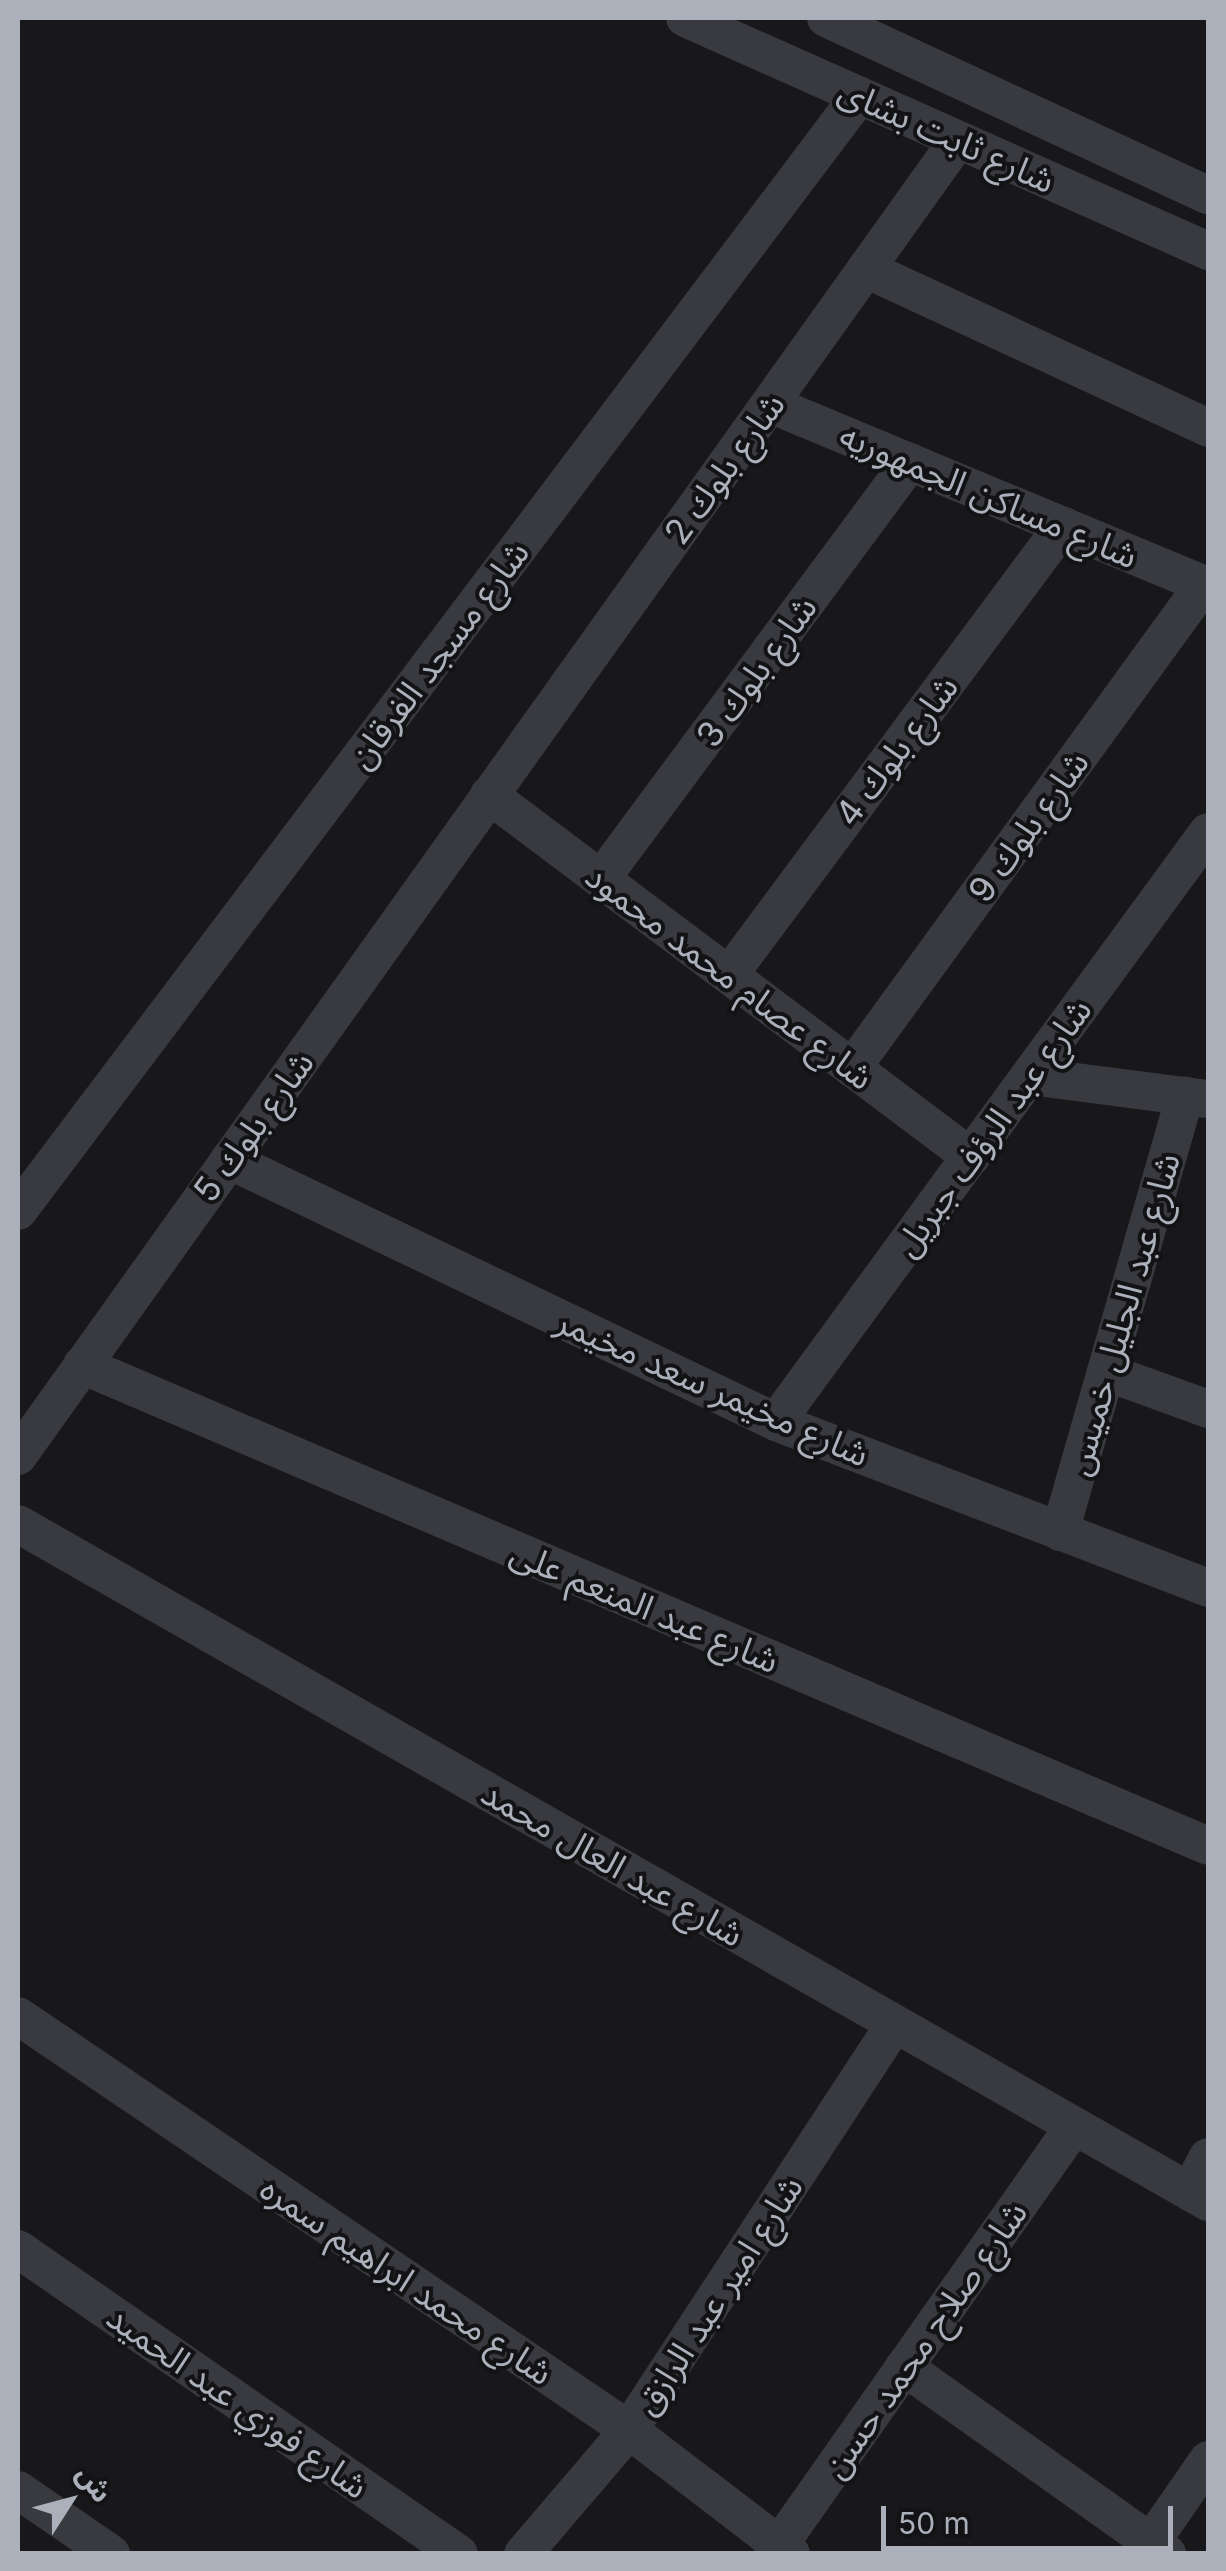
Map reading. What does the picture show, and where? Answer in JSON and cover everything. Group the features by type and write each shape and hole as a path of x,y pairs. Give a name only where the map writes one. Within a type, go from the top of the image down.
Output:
{"street":[{"name":"شارع ثابت بشاى","path":"685,18 1208,251"},
{"name":"شارع ثابت بشاى","path":"826,18 888,30 1208,195"},
{"name":"شارع مسجد الفرقان","path":"18,1212 859,96"},
{"name":"شارع بلوك 2","path":"489,795 958,140"},
{"path":"866,270 1208,428"},
{"name":"شارع مساكن الجمهوريه","path":"770,404 1206,585"},
{"name":"شارع بلوك 3","path":"602,880 910,462"},
{"name":"شارع بلوك 4","path":"729,975 1063,526"},
{"name":"شارع بلوك 9","path":"852,1068 1206,585"},
{"name":"شارع عصام محمد محمود","path":"489,795 971,1157"},
{"name":"شارع بلوك 5","path":"18,1456 489,795"},
{"name":"شارع عبد الرؤف جبريل","path":"776,1422 1208,832"},
{"path":"1030,1076 1197,1098"},
{"name":"شارع عبد الجليل خميس","path":"1060,1532 1106,1372 1197,1098"},
{"name":"شارع مخيمر سعد مخيمر","path":"229,1160 776,1422 1208,1588"},
{"name":"شارع عبد المنعم على","path":"82,1366 1208,1846"},
{"path":"1106,1372 1208,1408"},
{"name":"شارع عبد العال محمد","path":"18,1524 1199,2197"},
{"name":"شارع محمد ابراهيم سمره","path":"18,2016 629,2430 781,2551"},
{"name":"شارع امير عبد الرازق","path":"522,2554 629,2430 895,2024"},
{"name":"شارع صلاح محمد حسن","path":"781,2551 904,2366 1074,2126"},
{"path":"1199,2197 1208,2156"},
{"name":"شارع فوزي عبد الحميد","path":"18,2249 459,2554"},
{"path":"904,2366 1154,2550 1208,2460"},
{"path":"18,2490 111,2554"}]}
